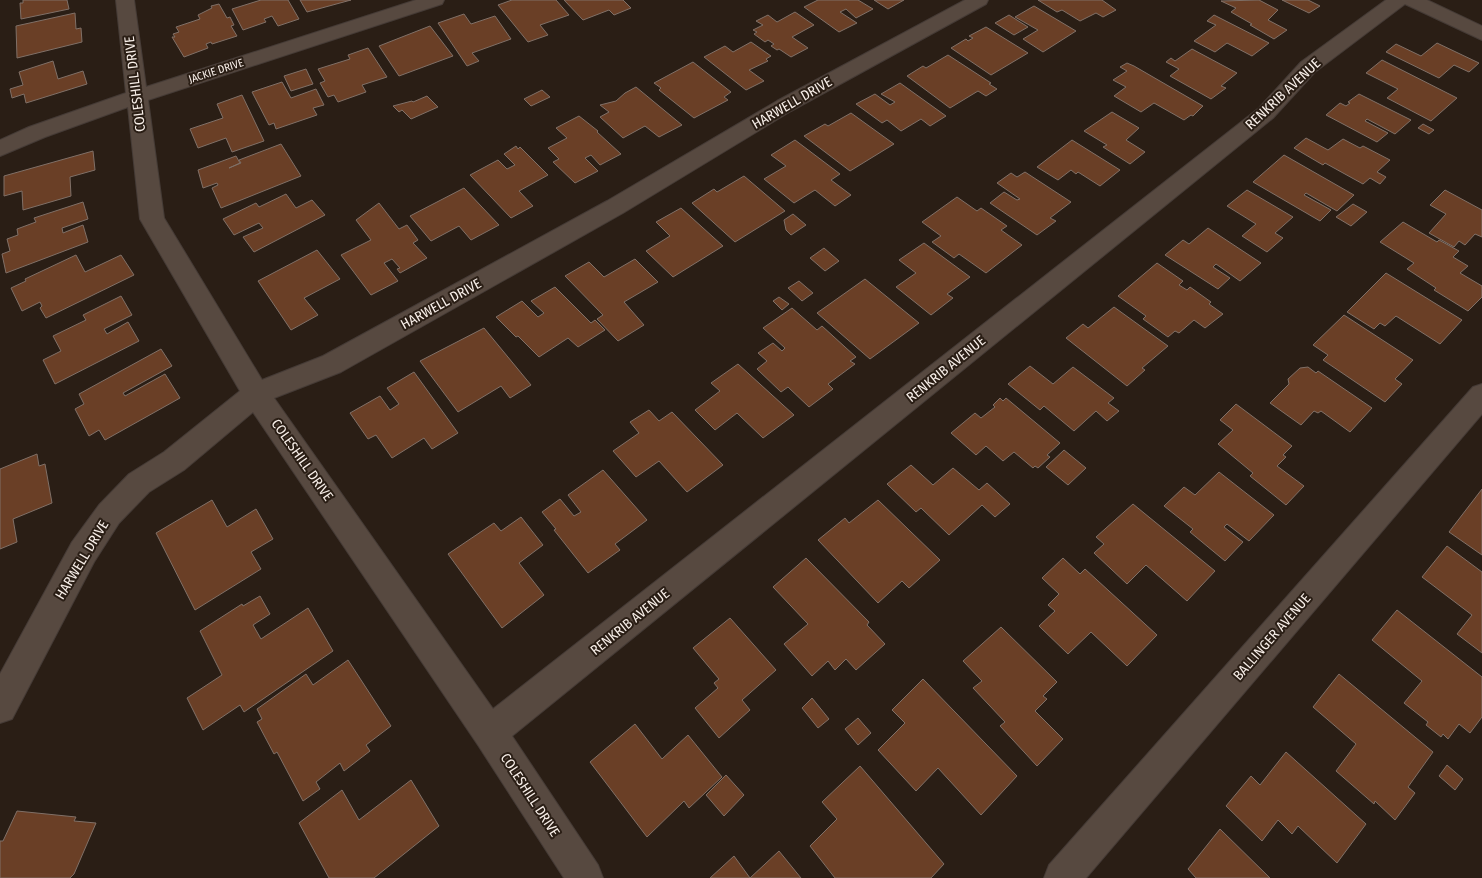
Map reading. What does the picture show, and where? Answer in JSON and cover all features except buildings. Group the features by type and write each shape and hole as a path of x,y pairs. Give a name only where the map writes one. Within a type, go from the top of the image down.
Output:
{"street":[{"name":"COLESHILL DRIVE","path":"125,0 152,219 256,394 490,733 585,878"},
{"name":"JACKIE DRIVE","path":"0,149 37,132 136,97 435,0"},
{"name":"HARWELL DRIVE","path":"0,707 83,552 110,514 139,483 174,461 256,394 332,364 615,207 784,106 931,28 979,0"},
{"name":"RENKRIB AVENUE","path":"490,733 1266,113 1308,67 1398,0"},
{"path":"1412,0 1482,34"},
{"name":"BALLINGER AVENUE","path":"1062,878 1482,395"}]}
